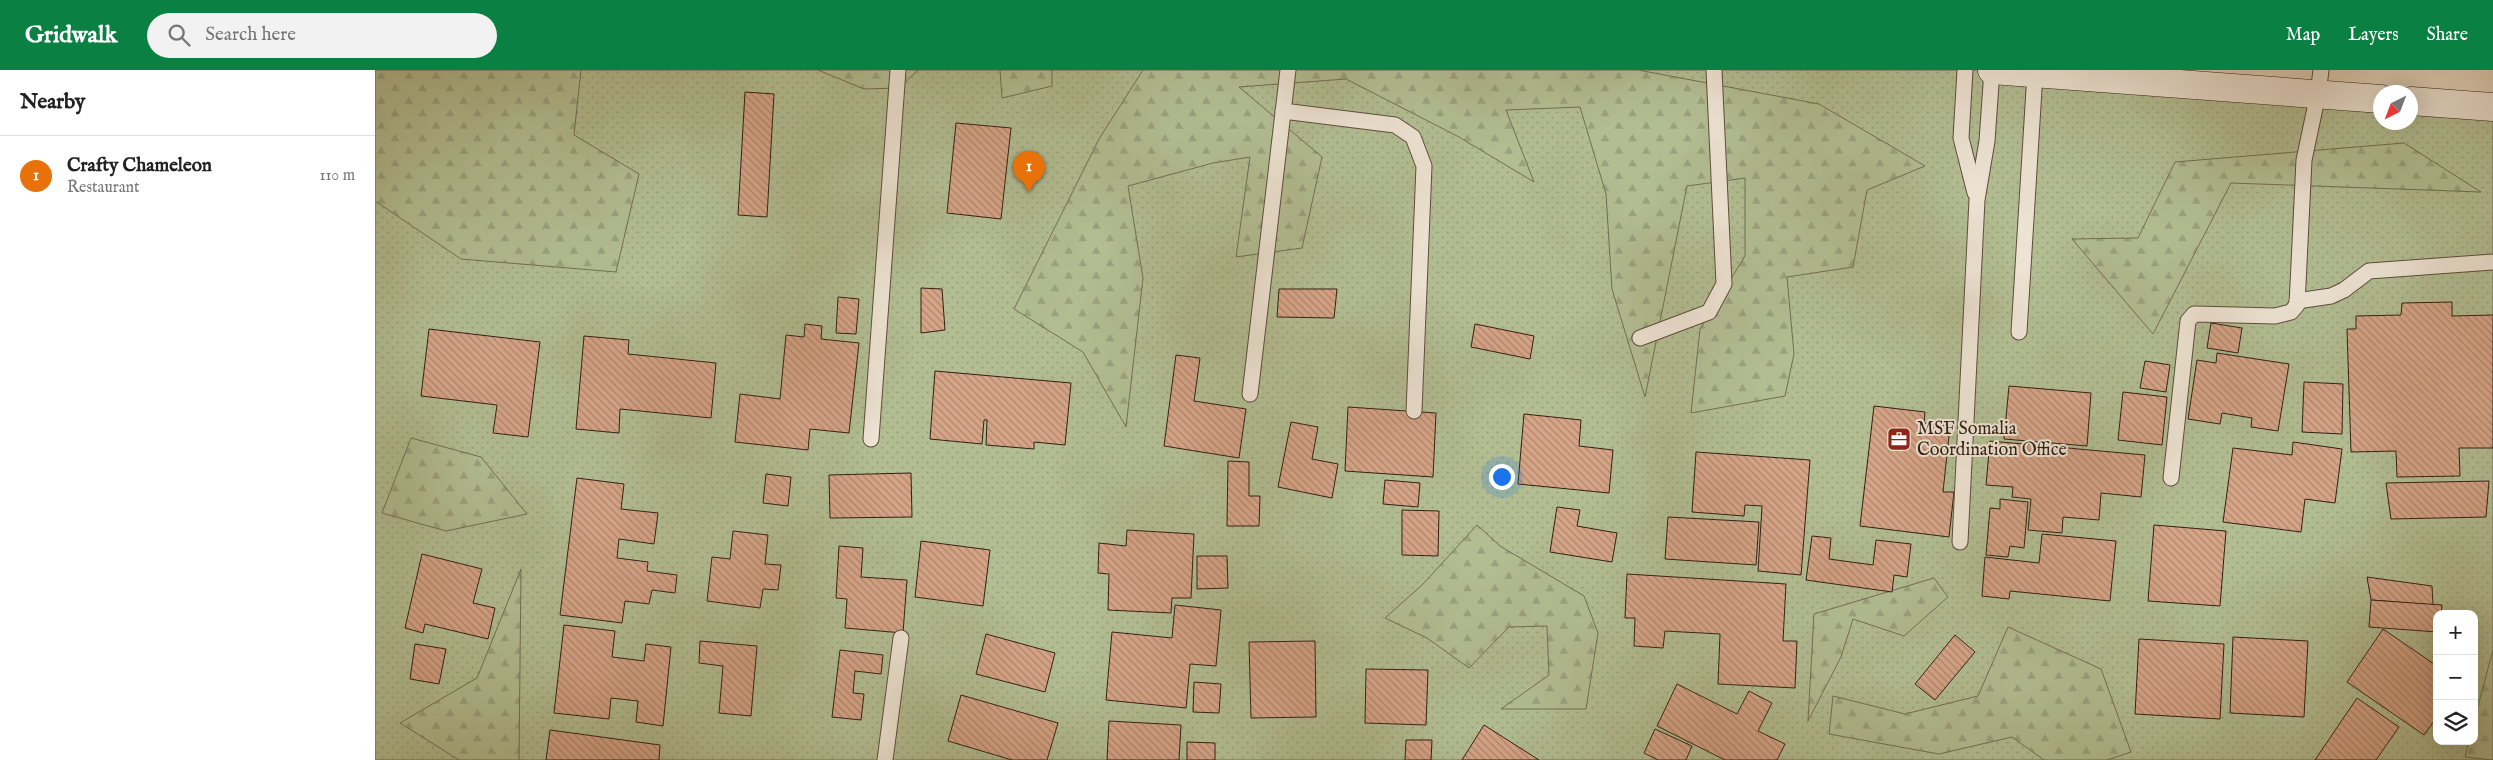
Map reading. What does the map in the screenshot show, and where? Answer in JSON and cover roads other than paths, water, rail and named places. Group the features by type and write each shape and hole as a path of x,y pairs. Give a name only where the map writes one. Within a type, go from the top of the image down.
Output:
{"main road":[{"path":"1992,70 2319,82 2373,97"},
{"path":"2418,101 2493,106"}],"lane":[{"path":"871,439 898,70"},
{"path":"1250,394 1288,70"},
{"path":"1640,338 1709,312 1724,284 1714,70"},
{"path":"1965,70 1961,138 1977,200"},
{"path":"1960,542 1977,200 1987,141 1992,70"},
{"path":"2019,332 2035,73"},
{"path":"2171,478 2188,321 2195,314 2275,316 2291,312 2297,305 2304,160 2319,82"},
{"path":"1283,110 1395,125 1413,137 1424,166 1414,411"},
{"path":"2297,301 2331,296 2344,290 2369,271 2493,262"},
{"path":"885,760 901,638"}],"place":[{"name":"Crafty Chameleon","path":"1029,192"},
{"name":"MSF Somalia Coordination Office","path":"1899,439"}]}
